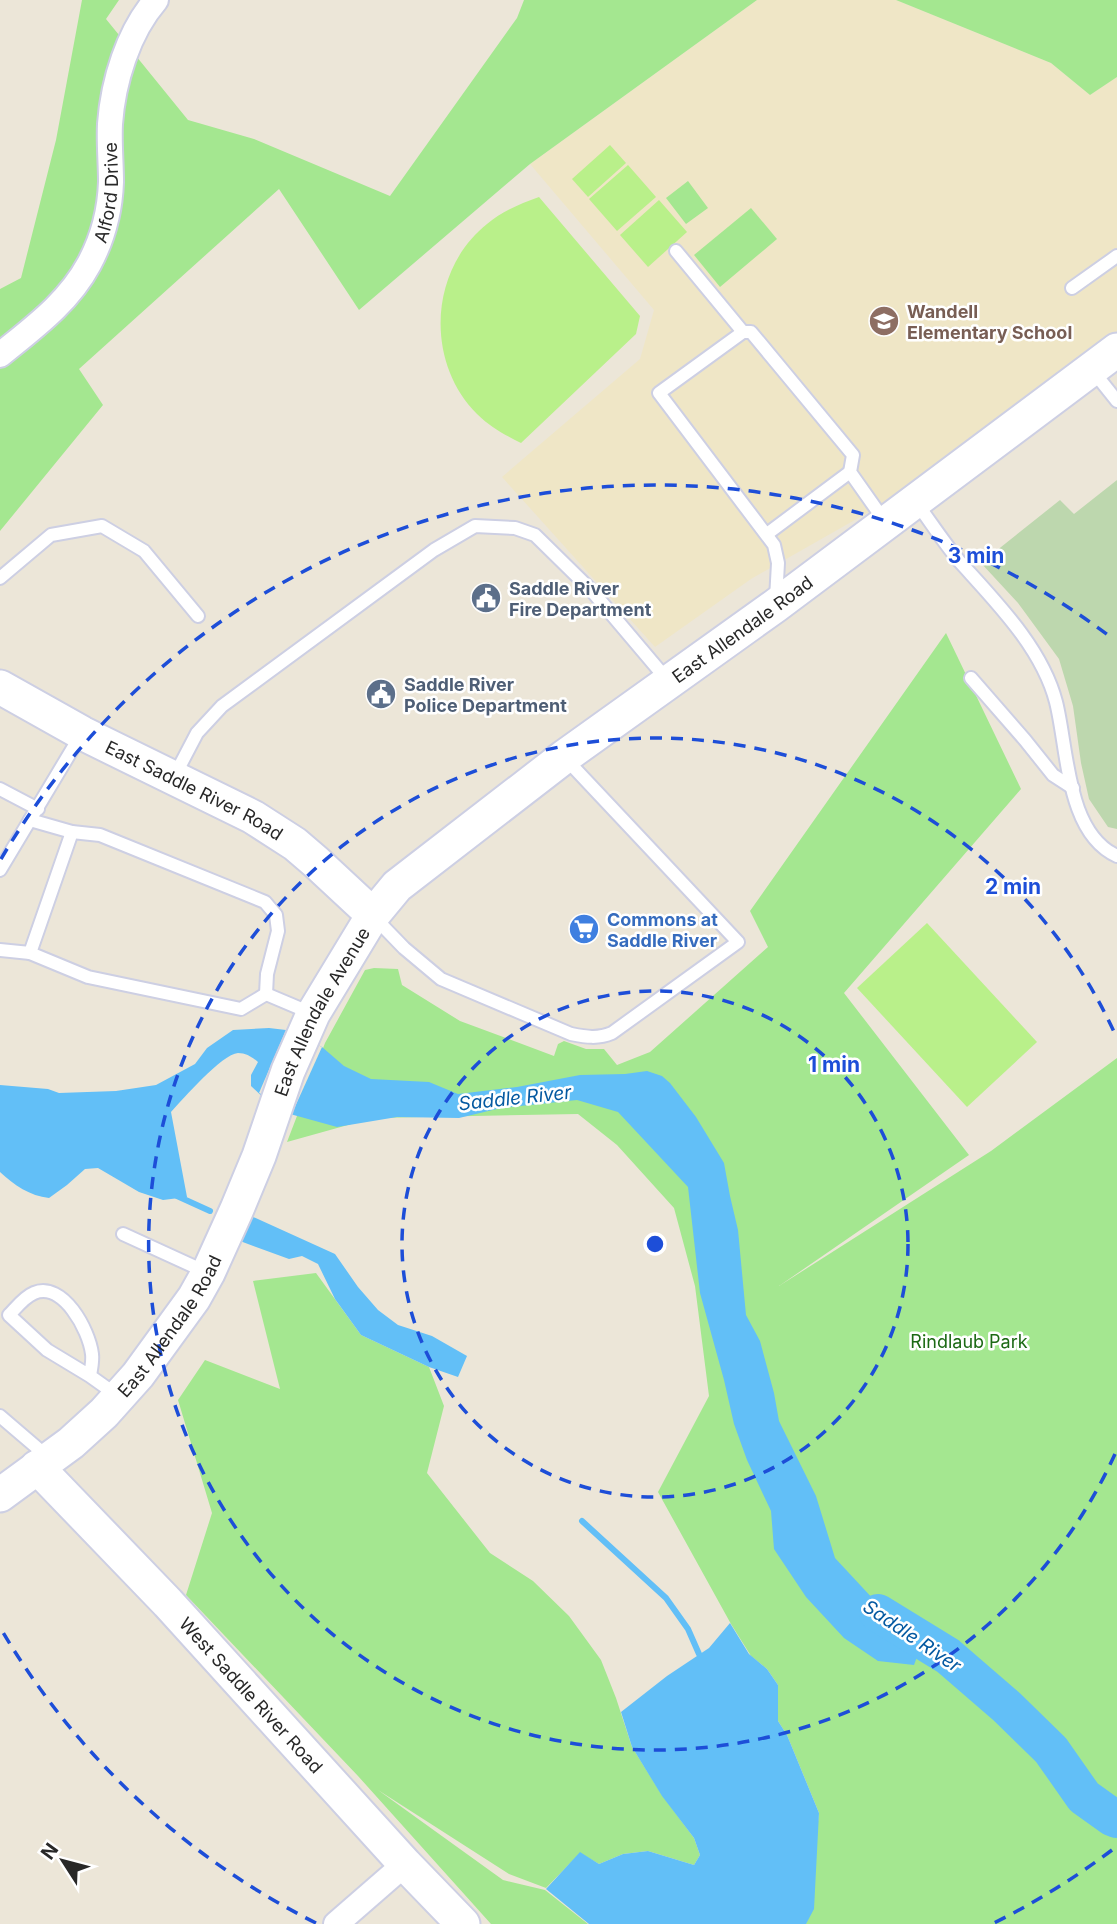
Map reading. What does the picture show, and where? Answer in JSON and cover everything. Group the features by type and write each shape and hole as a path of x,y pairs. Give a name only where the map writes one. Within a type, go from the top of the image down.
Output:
{"main road":[{"name":"East Allendale Road","path":"373,915 410,875 564,757 775,606 1104,360"},
{"name":"East Saddle River Road","path":"0,687 82,733 228,803 276,831 316,862 373,915"},
{"name":"East Allendale Avenue","path":"274,1110 308,1024 373,915"},
{"name":"East Allendale Road","path":"0,1494 89,1427 120,1397 176,1325 208,1273 254,1166 274,1110"},
{"name":"West Saddle River Road","path":"44,1463 405,1864 463,1924"}],"street":[{"name":"Alford Drive","path":"0,355 52,313 73,289 89,264 101,237 111,186 110,123 115,90 126,53 156,0"},
{"path":"336,1924 405,1864"}],"lane":[{"path":"676,251 743,332"},
{"path":"1072,288 1117,256"},
{"path":"767,534 850,472 853,455 751,332 743,332 659,393 774,545 777,556 775,606"},
{"path":"1104,360 1117,401"},
{"path":"850,472 886,523"},
{"path":"915,501 958,559 1016,627 1041,665 1056,700 1075,800 1088,830 1108,851 1117,856"},
{"path":"0,578 51,535 102,526 144,551 198,616"},
{"path":"173,777 197,733 222,706 434,550 475,526 515,528 535,535 592,591 669,682"},
{"path":"971,678 1053,775 1073,788"},
{"path":"0,870 82,733"},
{"path":"373,915 395,939 441,979 571,1034 584,1037 612,1033 738,942 564,757"},
{"path":"0,789 34,815 72,832 100,835 265,902 276,915 278,931 267,974 266,994"},
{"path":"30,953 72,832"},
{"path":"0,950 30,953 88,977 242,1009 266,994"},
{"path":"266,994 308,1024"},
{"path":"123,1234 208,1273"},
{"path":"90,1376 92,1355 89,1344 74,1311 63,1299 54,1293 36,1292 28,1296 9,1315 47,1350 120,1397"},
{"path":"0,1416 44,1463"}],"shaded area":[{"name":"Wandell Elementary School","path":"757,0 896,0 1051,63 1090,95 1117,77 1117,331 897,496 751,579 655,647 502,477 640,359 654,310 530,164"}],"green space":[{"path":"82,0 119,0 106,19 188,120 254,139 390,196 517,18 524,0 757,0 530,164 359,310 279,189 79,369 103,405 0,531 0,289 21,278 56,140"},
{"path":"896,0 1117,0 1117,77 1090,95 1051,63"},
{"path":"610,145 626,163 588,197 572,179"},
{"path":"628,165 656,197 617,231 589,199"},
{"path":"688,181 708,208 686,224 666,198"},
{"path":"539,197 640,316 636,334 521,443 482,419 460,393 448,369 442,343 441,317 445,291 454,266 468,243 499,215"},
{"path":"659,200 687,232 648,267 620,235"},
{"path":"751,208 777,239 720,287 694,255"},
{"path":"1117,480 1117,829 1108,827 1089,799 1073,706 1059,659 1018,603 981,563 1060,500 1074,514"},
{"name":"Rindlaub Park","path":"946,633 1021,789 844,993 969,1155 779,1286 991,1151 1117,1058 1117,1924 806,1924 819,1813 787,1735 778,1721 778,1685 767,1669 751,1656 731,1624 658,1492 709,1396 695,1286 674,1208 617,1145 578,1114 373,1118 287,1142 325,1043 365,970 398,969 402,985 460,1021 554,1056 558,1044 564,1041 586,1049 604,1049 617,1065 650,1052 768,947 750,911"},
{"path":"927,923 1037,1042 967,1107 857,988"},
{"path":"316,1273 361,1335 429,1367 444,1406 427,1473 490,1553 533,1581 569,1616 601,1660 632,1747 662,1795 694,1838 700,1855 694,1865 648,1851 623,1854 599,1864 580,1853 546,1888 509,1874 378,1790 503,1880 545,1890 588,1924 491,1924 358,1776 186,1595 212,1513 178,1400 205,1360 280,1389 253,1281"}],"water":[{"path":"233,1030 286,1030 322,1047 344,1066 371,1079 429,1082 458,1094 517,1087 580,1075 647,1071 662,1076 670,1083 696,1117 724,1163 738,1230 746,1315 760,1341 779,1421 816,1496 835,1558 875,1601 926,1633 914,1665 878,1661 844,1638 806,1597 774,1549 771,1511 747,1460 734,1424 700,1293 688,1187 618,1112 577,1100 501,1108 459,1118 397,1117 337,1127 290,1114 271,1105 251,1086 251,1075 258,1062 238,1053 222,1061 171,1112 187,1197 163,1200 139,1192 98,1168 85,1169 49,1198 23,1189 0,1172 0,1085 48,1089 59,1093 116,1091 156,1085 195,1064 207,1048"},
{"path":"251,1216 335,1254 378,1310 398,1325 432,1336 467,1356 458,1377 429,1367 361,1335 335,1299 318,1264 302,1256 289,1259 240,1241"},
{"path":"730,1623 749,1654 767,1669 778,1685 778,1721 787,1735 819,1813 814,1909 806,1924 589,1924 546,1889 580,1852 599,1864 623,1854 648,1851 694,1865 700,1855 694,1838 662,1796 632,1747 621,1712 709,1648"}],"pier":[{"path":"286,1030 322,1047 294,1109 259,1093"}],"waterway":[{"path":"177,1196 210,1211"},
{"path":"582,1521 666,1598 688,1629 699,1654"},
{"name":"Saddle River","path":"878,1613 948,1656 1007,1707 1051,1750 1084,1797 1117,1819"}],"place":[{"name":"Wandell Elementary School","path":"884,321"},
{"name":"Saddle River Fire Department","path":"486,598"},
{"name":"Saddle River Police Department","path":"381,694"},
{"name":"Commons at Saddle River","path":"584,929"}]}
